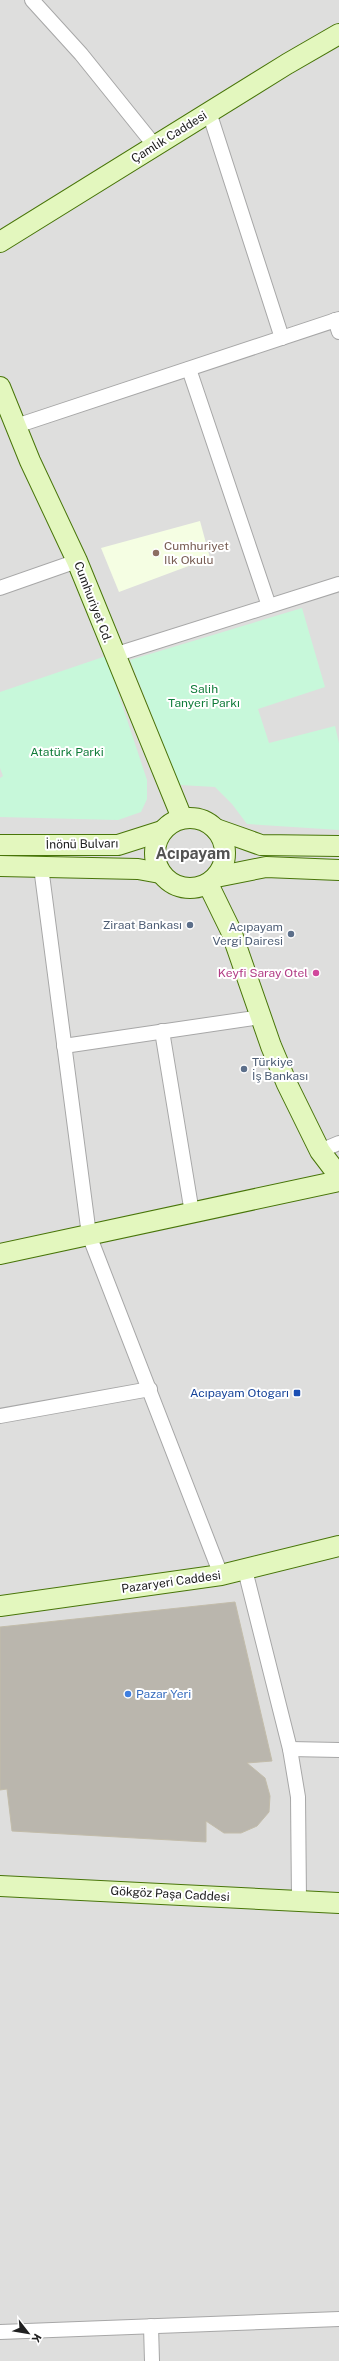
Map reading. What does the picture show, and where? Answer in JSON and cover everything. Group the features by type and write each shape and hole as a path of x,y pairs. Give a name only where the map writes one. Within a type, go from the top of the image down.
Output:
{"street":[{"path":"32,0 81,54 155,146"},
{"name":"Çamlık Caddesi","path":"0,242 209,112 339,34"},
{"path":"209,112 282,338"},
{"path":"16,426 282,338 338,324"},
{"path":"189,369 270,606"},
{"name":"Cumhuriyet Cd.","path":"0,387 77,561 114,655 182,818"},
{"path":"0,588 77,561"},
{"path":"114,655 339,584"},
{"path":"339,846 261,845 216,829 200,820 182,818 171,823 162,831 156,841 154,852 160,873 167,881 177,887 198,888 212,880 266,867 339,870"},
{"path":"212,880 222,868 225,847 216,829"},
{"name":"İnönü Bulvarı","path":"0,845 118,845 162,831"},
{"name":"İnönü Bulvarı","path":"0,866 138,869 160,873"},
{"path":"41,867 89,1235 221,1575"},
{"path":"212,880 261,1017 287,1084 320,1151 339,1176"},
{"path":"64,1046 261,1017"},
{"path":"162,1031 192,1213"},
{"path":"320,1151 339,1143"},
{"path":"0,1254 339,1181"},
{"path":"0,1416 150,1389"},
{"name":"Pazaryeri Caddesi","path":"0,1606 221,1575 339,1546"},
{"path":"245,1570 290,1749 298,1797 299,1900"},
{"path":"290,1749 339,1750"},
{"name":"Gökgöz Paşa Caddesi","path":"0,1886 339,1903"},
{"path":"0,2332 339,2319"},
{"path":"151,2326 152,2361"}],"shaded area":[{"path":"0,0 339,0 339,2361 0,2361"},
{"name":"Cumhuriyet Ilk Okulu","path":"200,521 210,558 119,592 101,548"}],"green space":[{"name":"Salih Tanyeri Parkı","path":"302,608 325,687 258,709 269,743 335,726 339,743 339,830 247,824 232,804 215,787 180,785 130,660"},
{"name":"Atatürk Parki","path":"106,656 147,780 147,799 141,812 118,820 0,817 0,778 3,776 0,768 0,692"}],"building":[{"name":"Pazar Yeri","path":"235,1602 272,1761 247,1763 265,1778 270,1796 269,1812 257,1826 241,1833 224,1833 206,1821 206,1842 12,1831 7,1789 0,1790 0,1627"}],"place":[{"name":"Cumhuriyet Ilk Okulu","path":"156,553"},
{"name":"Ziraat Bankası","path":"190,925"},
{"name":"Acıpayam Vergi Dairesi","path":"291,934"},
{"name":"Keyfi Saray Otel","path":"316,973"},
{"name":"Türkiye İş Bankası","path":"244,1069"},
{"name":"Acıpayam Otogarı","path":"297,1393"},
{"name":"Pazar Yeri","path":"128,1694"}],"district":[{"name":"Acıpayam","path":"193,853"}]}
